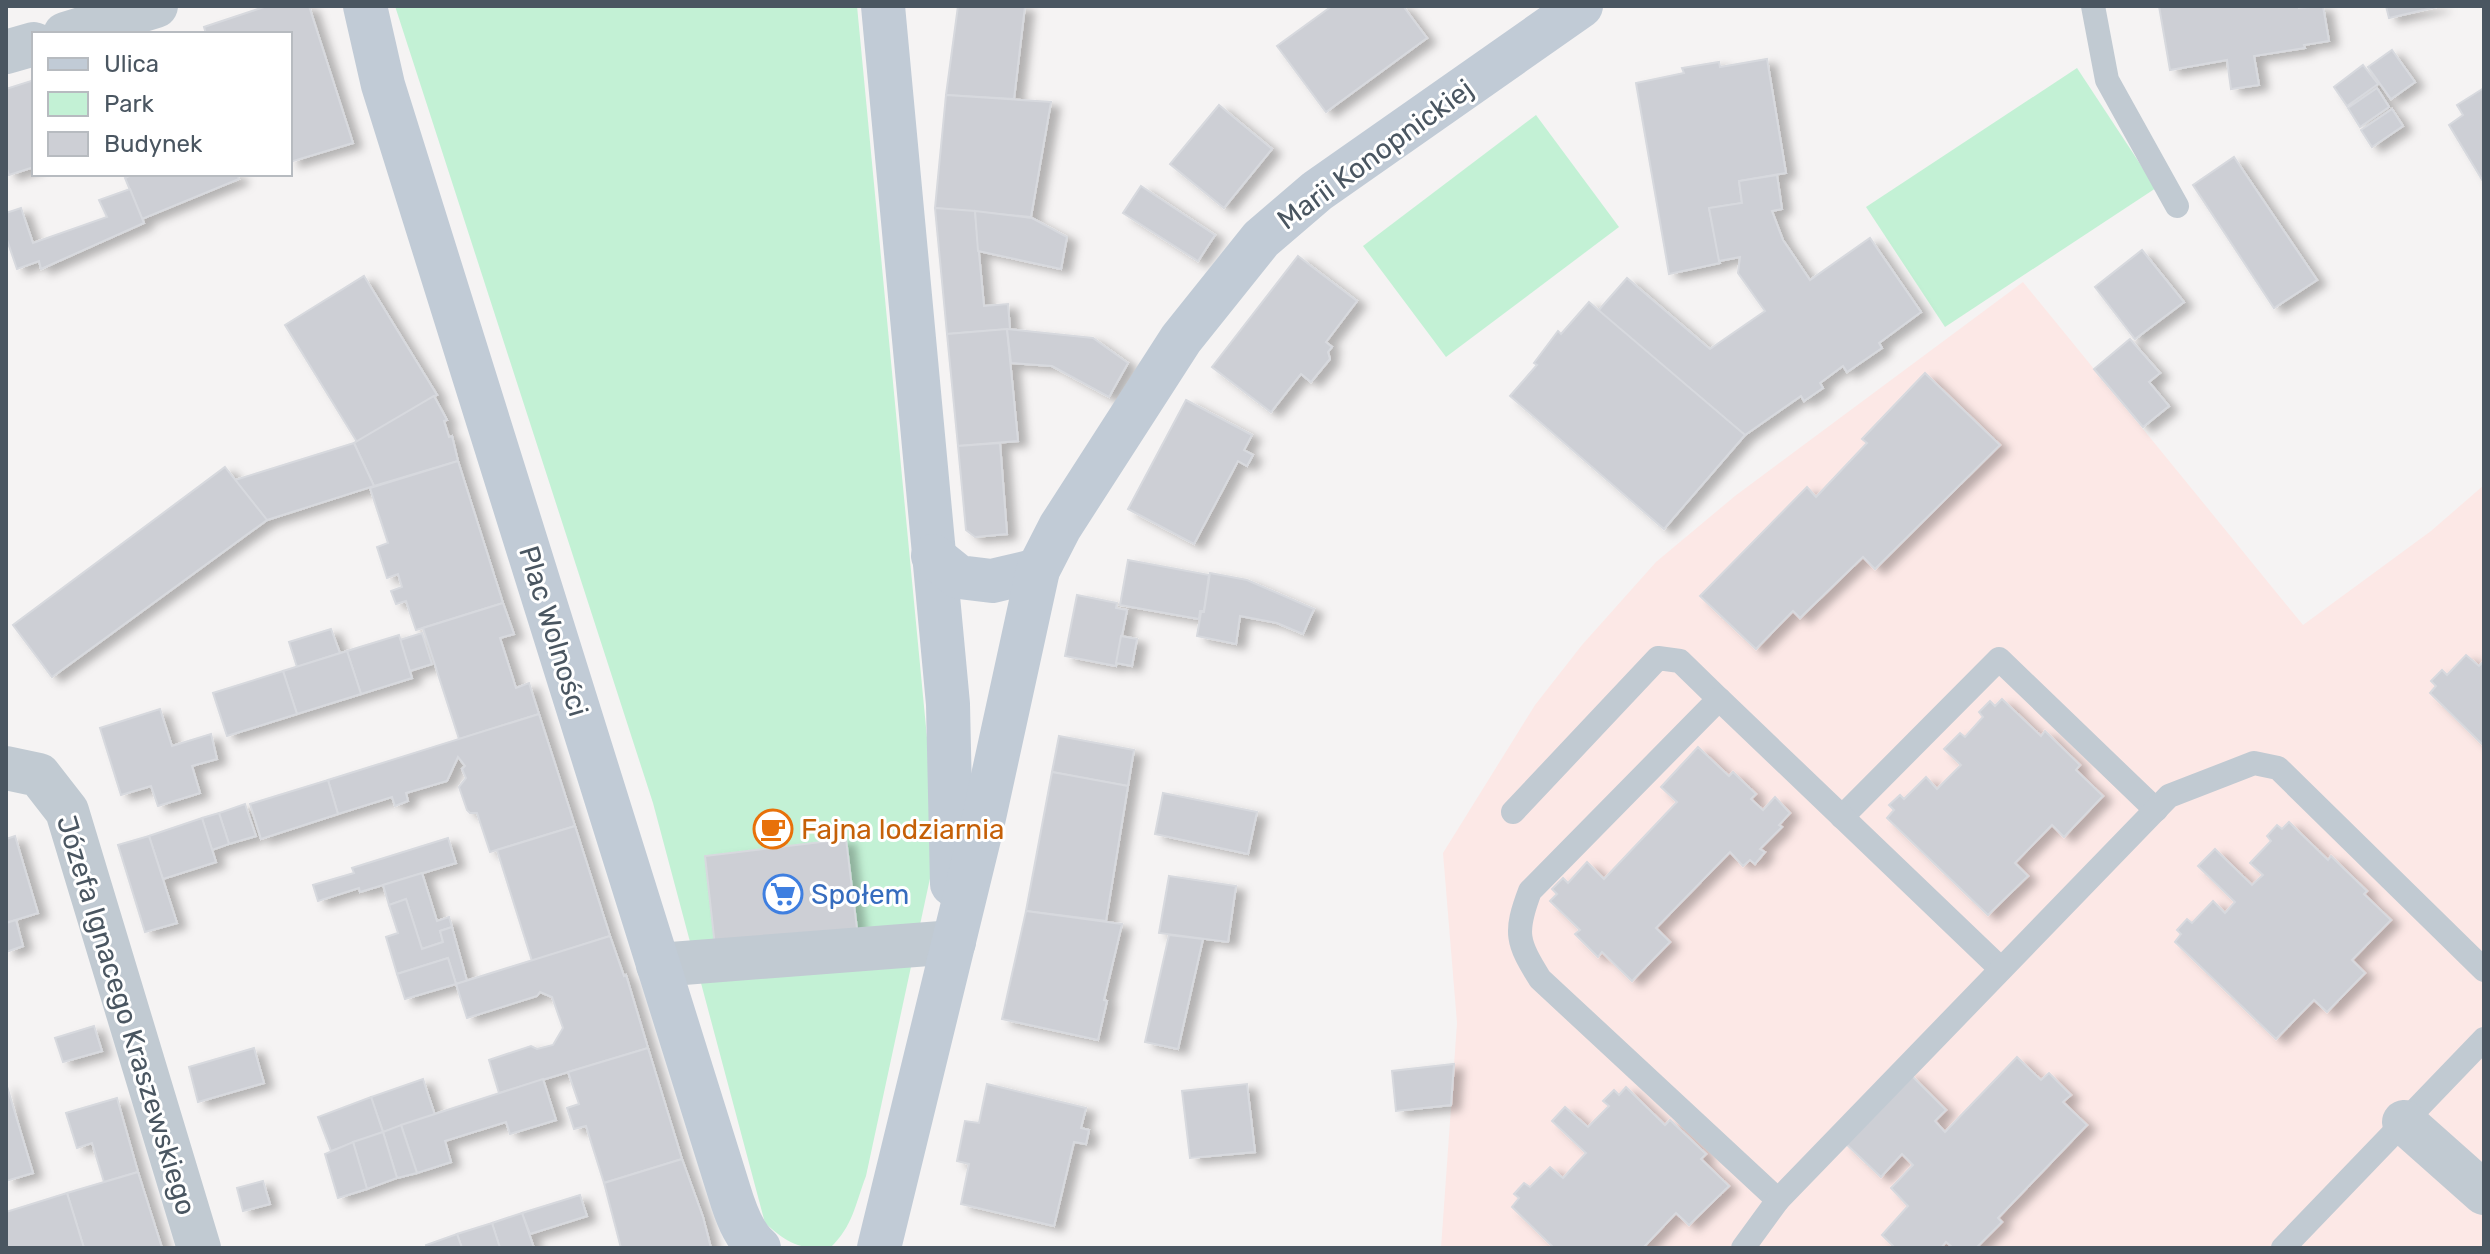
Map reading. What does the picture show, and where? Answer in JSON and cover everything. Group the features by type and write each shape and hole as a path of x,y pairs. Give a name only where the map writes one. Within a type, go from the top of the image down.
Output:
{"street":[{"path":"72,32 156,6"},
{"name":"Plac Wolności","path":"365,6 383,85 736,1213 752,1242 759,1248"},
{"path":"883,6 948,704 954,942"},
{"name":"Marii Konopnickiej","path":"1038,570 1060,527 1181,339 1261,239 1317,191 1581,6"},
{"path":"6,52 32,45"},
{"path":"879,1248 954,942 1038,570 992,581 959,577 933,556"},
{"name":"Józefa Ignacego Kraszewskiego","path":"6,768 39,775 67,811 199,1248"},
{"path":"658,965 954,942"},
{"path":"2404,1122 2484,1193"}],"lane":[{"path":"2093,6 2107,80 2177,206"},
{"path":"1513,812 1658,658 1680,661 2001,969"},
{"path":"1842,817 1999,659 2156,810"},
{"path":"1719,699 1530,891 1519,918 1521,948 1540,979 1778,1200"},
{"path":"1743,1248 1778,1200 2169,796 2254,763 2278,768 2484,970"},
{"path":"2283,1248 2484,1039"}],"shaded area":[{"path":"2023,282 2303,625 2431,531 2484,485 2484,1248 1441,1248 1457,1023 1443,853 1535,705 1582,645 1656,562 1735,496"}],"green space":[{"path":"395,6 857,6 934,811 932,869 866,1176 849,1223 830,1248 794,1244 765,1223 653,803"},
{"path":"2077,68 2156,188 1945,327 1866,207"},
{"path":"1536,115 1619,227 1446,357 1363,246"}],"building":[{"path":"267,6 309,6 353,143 292,161 292,32 205,32 204,27"},
{"path":"958,6 1025,6 1014,99 946,95"},
{"path":"1332,6 1403,6 1427,38 1326,112 1277,46"},
{"path":"2159,6 2323,6 2329,41 2254,56 2259,85 2231,89 2227,60 2170,70"},
{"path":"2386,6 2441,6 2389,18"},
{"path":"2392,50 2415,82 2391,99 2368,67"},
{"path":"1767,59 1786,173 1739,181 1742,203 1709,208 1720,263 1669,274 1636,83 1684,73 1682,68 1719,62 1720,67"},
{"path":"2363,65 2378,84 2347,106 2334,87"},
{"path":"32,81 32,168 9,175 6,166 6,89"},
{"path":"2377,88 2389,107 2360,127 2348,108"},
{"path":"2484,88 2484,183 2449,125 2463,115 2457,105"},
{"path":"946,95 1051,102 1031,217 935,208"},
{"path":"1219,105 1272,149 1224,208 1170,164"},
{"path":"2392,109 2403,126 2372,147 2361,130"},
{"path":"2234,157 2317,280 2274,308 2193,185"},
{"path":"1777,175 1782,209 1772,211 1783,240 1810,280 1870,238 1921,312 1879,343 1882,348 1847,372 1843,366 1820,383 1823,388 1804,401 1801,396 1745,435 1598,311 1627,278 1710,349 1765,311 1738,273 1740,257 1719,261 1709,208 1742,203 1739,181"},
{"path":"238,176 239,179 142,219 125,178"},
{"path":"1141,186 1215,235 1198,261 1123,213"},
{"path":"130,189 144,223 41,269 39,261 17,269 6,237 6,213 21,208 33,243 107,217 99,200"},
{"path":"935,208 975,211 984,306 1008,304 1010,329 947,334"},
{"path":"975,211 1032,218 1067,237 1061,269 978,251"},
{"path":"2142,250 2184,302 2135,339 2095,287"},
{"path":"1298,256 1357,301 1326,342 1332,347 1328,352 1330,359 1311,382 1301,374 1271,412 1212,367"},
{"path":"364,276 437,395 357,442 285,325"},
{"path":"1589,302 1745,435 1664,529 1510,396 1537,365 1534,363 1558,331 1561,334"},
{"path":"1007,329 1018,441 958,446 947,334"},
{"path":"1007,329 1093,338 1128,363 1109,397 1052,366 1011,363"},
{"path":"2130,339 2160,373 2149,382 2169,406 2143,427 2094,369"},
{"path":"1925,373 2000,445 1875,569 1863,557 1800,618 1793,611 1756,649 1700,596 1807,487 1816,497 1867,443 1862,439"},
{"path":"434,396 447,420 444,421 449,437 452,436 458,461 374,486 354,443"},
{"path":"1186,400 1252,435 1244,450 1253,455 1247,466 1238,461 1194,544 1128,509"},
{"path":"354,443 374,486 267,520 235,480"},
{"path":"1000,443 1007,534 975,537 966,530 958,446"},
{"path":"458,461 503,603 416,630 406,601 396,604 391,591 402,587 398,574 387,578 377,547 388,543 370,488"},
{"path":"225,467 267,520 52,677 13,625"},
{"path":"1128,560 1209,575 1204,611 1200,611 1199,619 1120,605"},
{"path":"1210,573 1247,580 1314,609 1303,634 1277,623 1240,616 1236,644 1197,636"},
{"path":"1077,595 1117,603 1116,608 1127,610 1116,666 1065,656"},
{"path":"503,603 514,634 500,638 516,688 529,683 539,714 459,739 423,628"},
{"path":"331,629 340,653 297,667 289,642"},
{"path":"422,633 432,664 410,671 400,640"},
{"path":"399,635 412,678 361,694 347,651"},
{"path":"1121,636 1137,639 1132,666 1116,663"},
{"path":"347,651 361,694 297,714 283,671"},
{"path":"2466,655 2479,666 2484,661 2484,746 2430,693 2436,686 2431,681 2442,670 2447,675"},
{"path":"283,671 297,714 227,736 213,693"},
{"path":"2002,699 2041,736 2045,731 2080,765 2076,770 2103,796 2064,837 2052,825 2015,863 2028,876 1988,915 1887,818 1894,810 1889,805 1900,795 1904,799 1926,777 1937,789 1961,765 1944,749 1960,733 1965,737 1983,717 1979,712 1990,701 1995,706"},
{"path":"160,709 172,746 211,734 217,759 192,766 200,793 158,806 151,786 121,795 100,728"},
{"path":"539,714 575,826 490,852 477,813 467,810 459,787 466,778 462,769 465,766 458,757 447,781 406,793 408,801 395,806 392,797 338,814 328,780"},
{"path":"1059,736 1134,750 1128,786 1052,772"},
{"path":"1698,747 1729,776 1733,772 1756,794 1751,799 1763,810 1775,797 1790,813 1779,825 1782,827 1760,849 1765,852 1755,864 1750,860 1743,866 1730,852 1656,928 1670,942 1632,981 1602,952 1598,957 1575,934 1580,930 1550,901 1557,894 1552,889 1563,878 1568,883 1587,862 1604,879 1677,802 1661,787"},
{"path":"1052,772 1128,786 1106,921 1026,911"},
{"path":"328,780 338,814 261,839 250,804"},
{"path":"1163,793 1257,812 1248,854 1155,834"},
{"path":"245,804 256,836 229,844 219,813"},
{"path":"219,813 229,844 212,850 202,818"},
{"path":"202,818 216,862 163,879 149,836"},
{"path":"2289,822 2328,860 2331,856 2391,920 2352,960 2365,973 2327,1012 2314,1000 2276,1039 2175,942 2181,934 2177,930 2187,919 2192,923 2213,901 2225,913 2235,902 2198,866 2215,849 2252,885 2263,875 2250,863 2271,841 2267,836 2277,825 2282,829"},
{"path":"575,826 610,936 532,961 497,850"},
{"path":"15,836 38,913 6,923 6,839"},
{"path":"149,836 177,923 145,932 118,845"},
{"path":"448,838 456,863 360,892 359,888 318,901 313,885 354,873 352,868"},
{"path":"846,839 857,929 715,946 705,856"},
{"path":"422,873 437,921 449,917 452,927 440,931 443,942 422,949 406,899 389,905 383,885"},
{"path":"1169,876 1236,886 1228,942 1159,933"},
{"path":"406,899 422,949 443,942 440,931 452,927 467,981 456,984 448,958 397,974 386,937 398,933 389,905"},
{"path":"1026,911 1122,924 1098,1040 1002,1019"},
{"path":"16,920 23,946 6,952 6,923"},
{"path":"1169,935 1203,939 1178,1049 1145,1042"},
{"path":"610,936 626,975 648,1048 499,1093 489,1060 531,1046 537,1049 553,1045 563,1028 552,997 540,992 537,996 467,1018 456,984"},
{"path":"448,958 456,984 405,999 397,974"},
{"path":"94,1026 102,1051 63,1062 55,1038"},
{"path":"254,1048 264,1083 198,1102 189,1067"},
{"path":"648,1048 682,1159 604,1183 586,1126 574,1129 567,1108 579,1104 568,1072"},
{"path":"2017,1057 2041,1080 2049,1073 2071,1095 2063,1102 2087,1125 1998,1218 2002,1222 1976,1248 1953,1248 1946,1242 1941,1248 1895,1248 1882,1235 1908,1206 1891,1188 1913,1165 1902,1154 1881,1177 1844,1142 1909,1073 1946,1110 1935,1121 1945,1132"},
{"path":"1454,1064 1451,1105 1396,1111 1392,1071"},
{"path":"423,1079 435,1115 383,1132 371,1097"},
{"path":"543,1079 556,1120 510,1134 506,1122 445,1141 451,1162 417,1173 401,1125"},
{"path":"6,1083 33,1173 6,1181"},
{"path":"987,1084 1086,1108 1081,1128 1089,1130 1086,1144 1074,1142 1054,1226 961,1204 969,1164 957,1161 965,1121 979,1123"},
{"path":"1247,1084 1255,1152 1190,1158 1182,1091"},
{"path":"1626,1087 1665,1125 1670,1120 1706,1154 1701,1159 1729,1186 1689,1225 1676,1213 1643,1248 1554,1248 1512,1207 1519,1198 1514,1194 1524,1183 1530,1187 1550,1167 1563,1178 1586,1153 1552,1121 1565,1107 1588,1127 1609,1106 1603,1101 1614,1090 1619,1095"},
{"path":"371,1097 383,1132 331,1151 318,1117"},
{"path":"117,1098 138,1172 104,1182 92,1143 77,1148 66,1113"},
{"path":"401,1125 417,1173 397,1178 383,1132"},
{"path":"383,1132 397,1178 367,1189 353,1142"},
{"path":"353,1142 367,1189 338,1198 325,1154"},
{"path":"682,1159 711,1248 621,1248 604,1183"},
{"path":"138,1172 162,1248 84,1248 67,1193"},
{"path":"263,1181 270,1204 243,1211 237,1188"},
{"path":"67,1193 84,1248 6,1248 6,1212"},
{"path":"580,1195 587,1216 530,1234 522,1213"},
{"path":"522,1213 534,1248 500,1248 492,1223"},
{"path":"492,1223 500,1248 462,1248 457,1234"},
{"path":"457,1234 462,1248 427,1248 426,1245"}],"place":[{"name":"Fajna lodziarnia","path":"773,829"},
{"name":"Społem","path":"783,894"}]}
